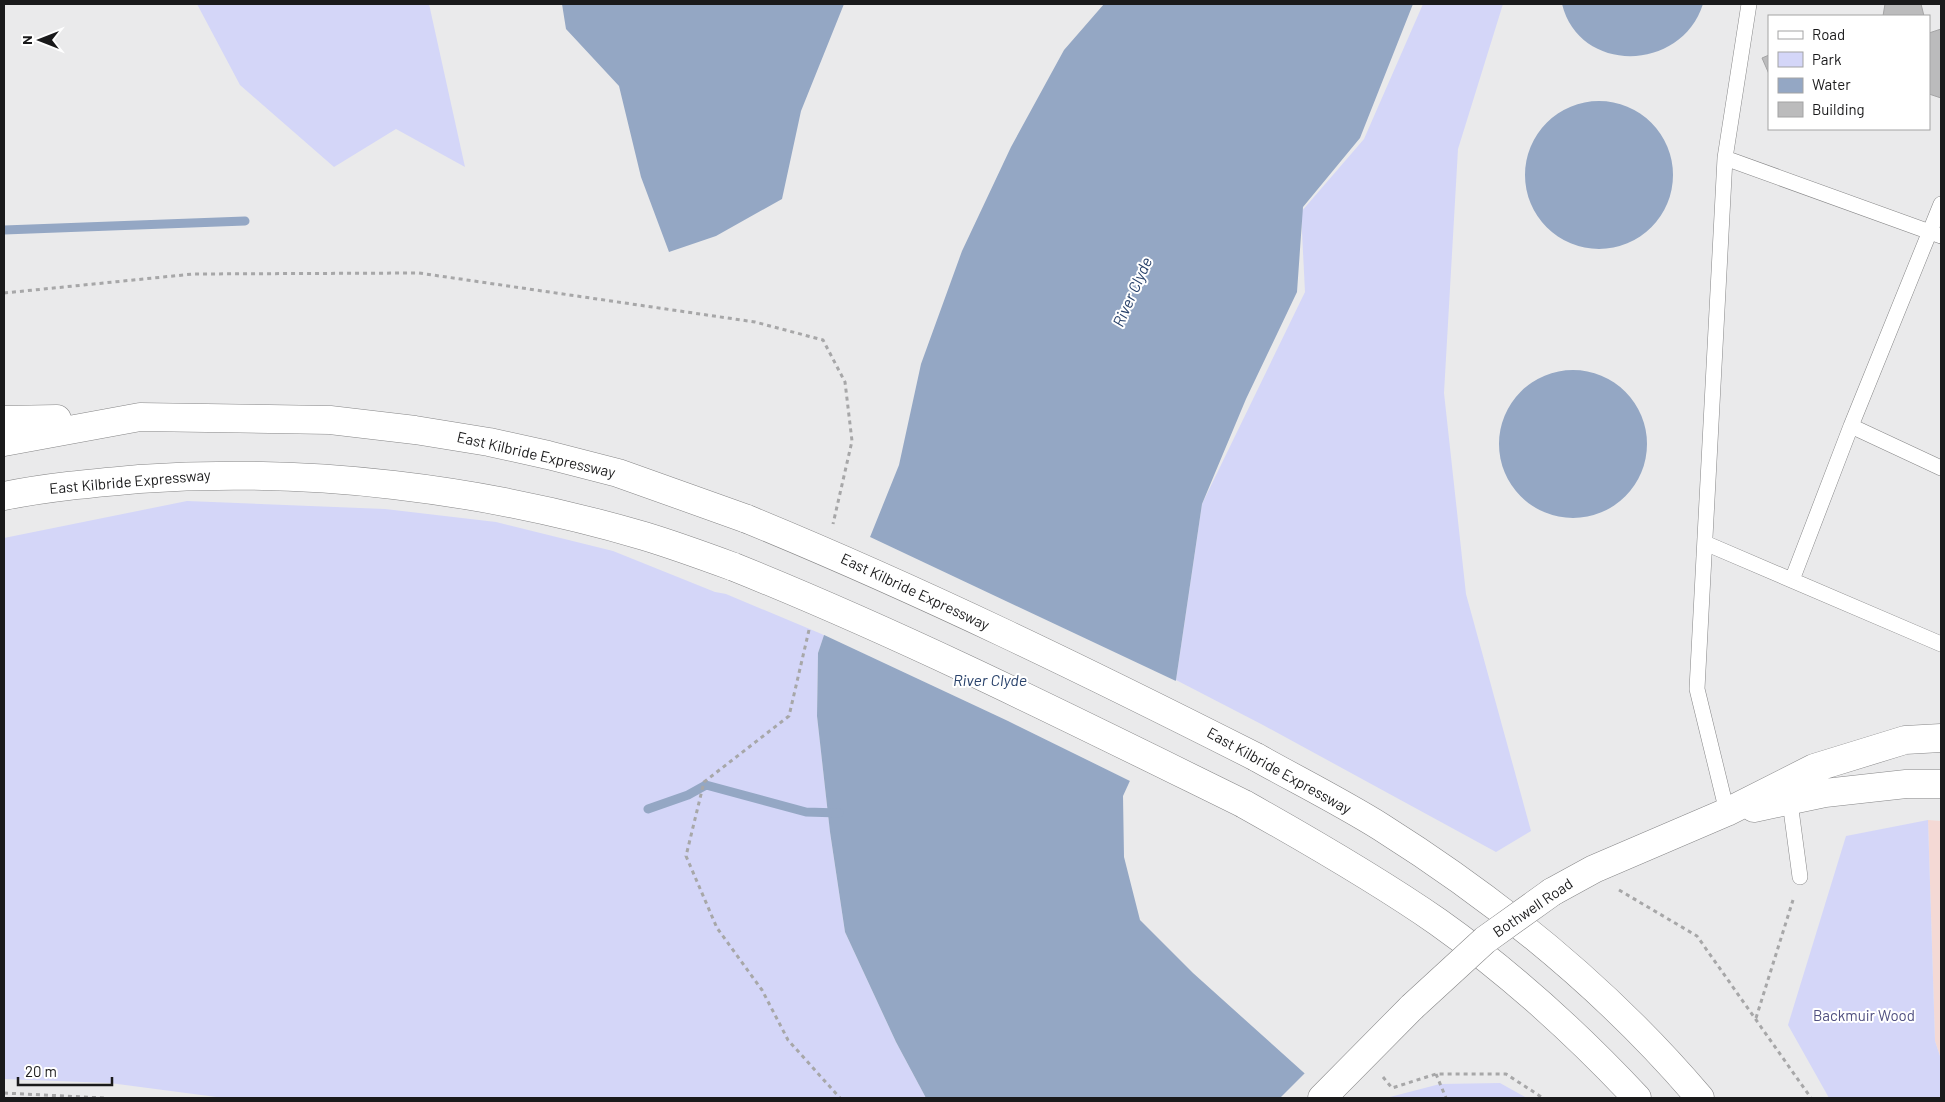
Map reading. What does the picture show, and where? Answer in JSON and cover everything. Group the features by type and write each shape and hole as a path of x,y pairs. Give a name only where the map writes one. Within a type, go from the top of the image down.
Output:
{"main road":[{"name":"East Kilbride Expressway","path":"4,442 140,417 191,416 330,420 471,439 548,455 618,473 746,518 876,573 1134,695 1256,756 1380,827 1497,906 1559,956 1622,1014 1700,1098"},
{"path":"4,420 140,417"},
{"name":"East Kilbride Expressway","path":"9,496 96,482 190,476 305,477 358,481 472,496 558,513 645,536 734,566 822,602 966,667 1244,804 1384,886 1440,923 1510,978 1565,1027 1637,1098"},
{"name":"Bothwell Road","path":"1322,1098 1366,1068 1412,1007 1485,940 1552,892 1594,870 1728,812 1814,768 1905,740 1941,738"},
{"name":"Bothwell Road","path":"1728,812 1790,802 1825,792 1906,784 1941,784"}],"lane":[{"path":"1728,812 1697,689 1725,158 1749,4"},
{"path":"1725,158 1935,234"},
{"path":"1792,580 1851,426 1935,234 1941,204"},
{"path":"1851,426 1941,468"},
{"path":"1705,542 1941,644"},
{"path":"1790,802 1800,877"}],"path":[{"path":"4,293 193,274 419,273 755,322 823,340 845,382 852,441 832,526"},
{"path":"811,621 789,716 704,782 700,792 686,856 717,928 762,990 788,1040 840,1098"},
{"path":"1756,1018 1800,877"},
{"path":"1622,883 1614,888 1697,936 1811,1098"},
{"path":"1366,1068 1392,1088 1436,1074 1506,1074 1543,1098"},
{"path":"1436,1074 1446,1098"},
{"path":"4,1093 104,1098"}],"shaded area":[{"path":"1928,820 1941,821 1941,1059 1935,1041"}],"green space":[{"path":"197,4 429,4 465,167 396,129 334,167 240,85"},
{"path":"1423,4 1503,4 1458,149 1444,393 1466,594 1531,831 1496,852 1263,725 1176,680 1202,504 1305,292 1301,212 1364,139"},
{"path":"187,501 385,509 496,522 613,551 715,592 726,594 824,635 818,653 817,716 830,832 845,932 896,1042 926,1098 224,1098 110,1083 4,1079 4,538"},
{"name":"Backmuir Wood","path":"1928,820 1935,1041 1941,1059 1941,1098 1829,1098 1788,1025 1846,836"},
{"path":"1500,1083 1527,1098 1386,1098 1440,1084"}],"water":[{"path":"562,4 844,4 801,111 782,199 716,236 669,252 641,177 619,86 566,29"},
{"name":"River Clyde","path":"1104,4 1413,4 1360,138 1303,207 1297,292 1246,399 1202,504 1176,680 1123,796 1124,857 1140,920 1193,973 1332,1098 926,1098 896,1042 845,932 830,832 817,716 818,653 824,635 862,557 899,465 921,364 962,251 1011,147 1064,50"},
{"path":"1562,4 1703,4 1691,27 1674,43 1653,53 1631,56 1608,53 1588,43 1572,27"},
{"path":"1599,101 1627,106 1640,113 1651,123 1661,134 1668,147 1673,175 1668,203 1661,216 1651,227 1640,237 1627,244 1599,249 1571,244 1558,237 1547,227 1537,216 1530,203 1525,175 1530,147 1537,134 1547,123 1558,113 1571,106"},
{"path":"1573,370 1601,375 1626,391 1642,416 1647,444 1642,472 1626,497 1601,513 1573,518 1545,513 1520,497 1504,472 1499,444 1504,416 1520,391 1545,375"}],"pier":[{"path":"868,536 1178,682 1132,782 1008,721 822,634"},
{"path":"1306,1072 1334,1096 1335,1098 1280,1098"}],"building":[{"path":"1885,4 1921,4 1924,15 1883,15"},
{"path":"1941,29 1941,98 1930,94 1930,33"},
{"path":"1768,55 1768,72 1762,58"}],"waterway":[{"path":"4,230 245,221"},
{"path":"648,809 688,795 706,785 806,812 839,813"}]}
